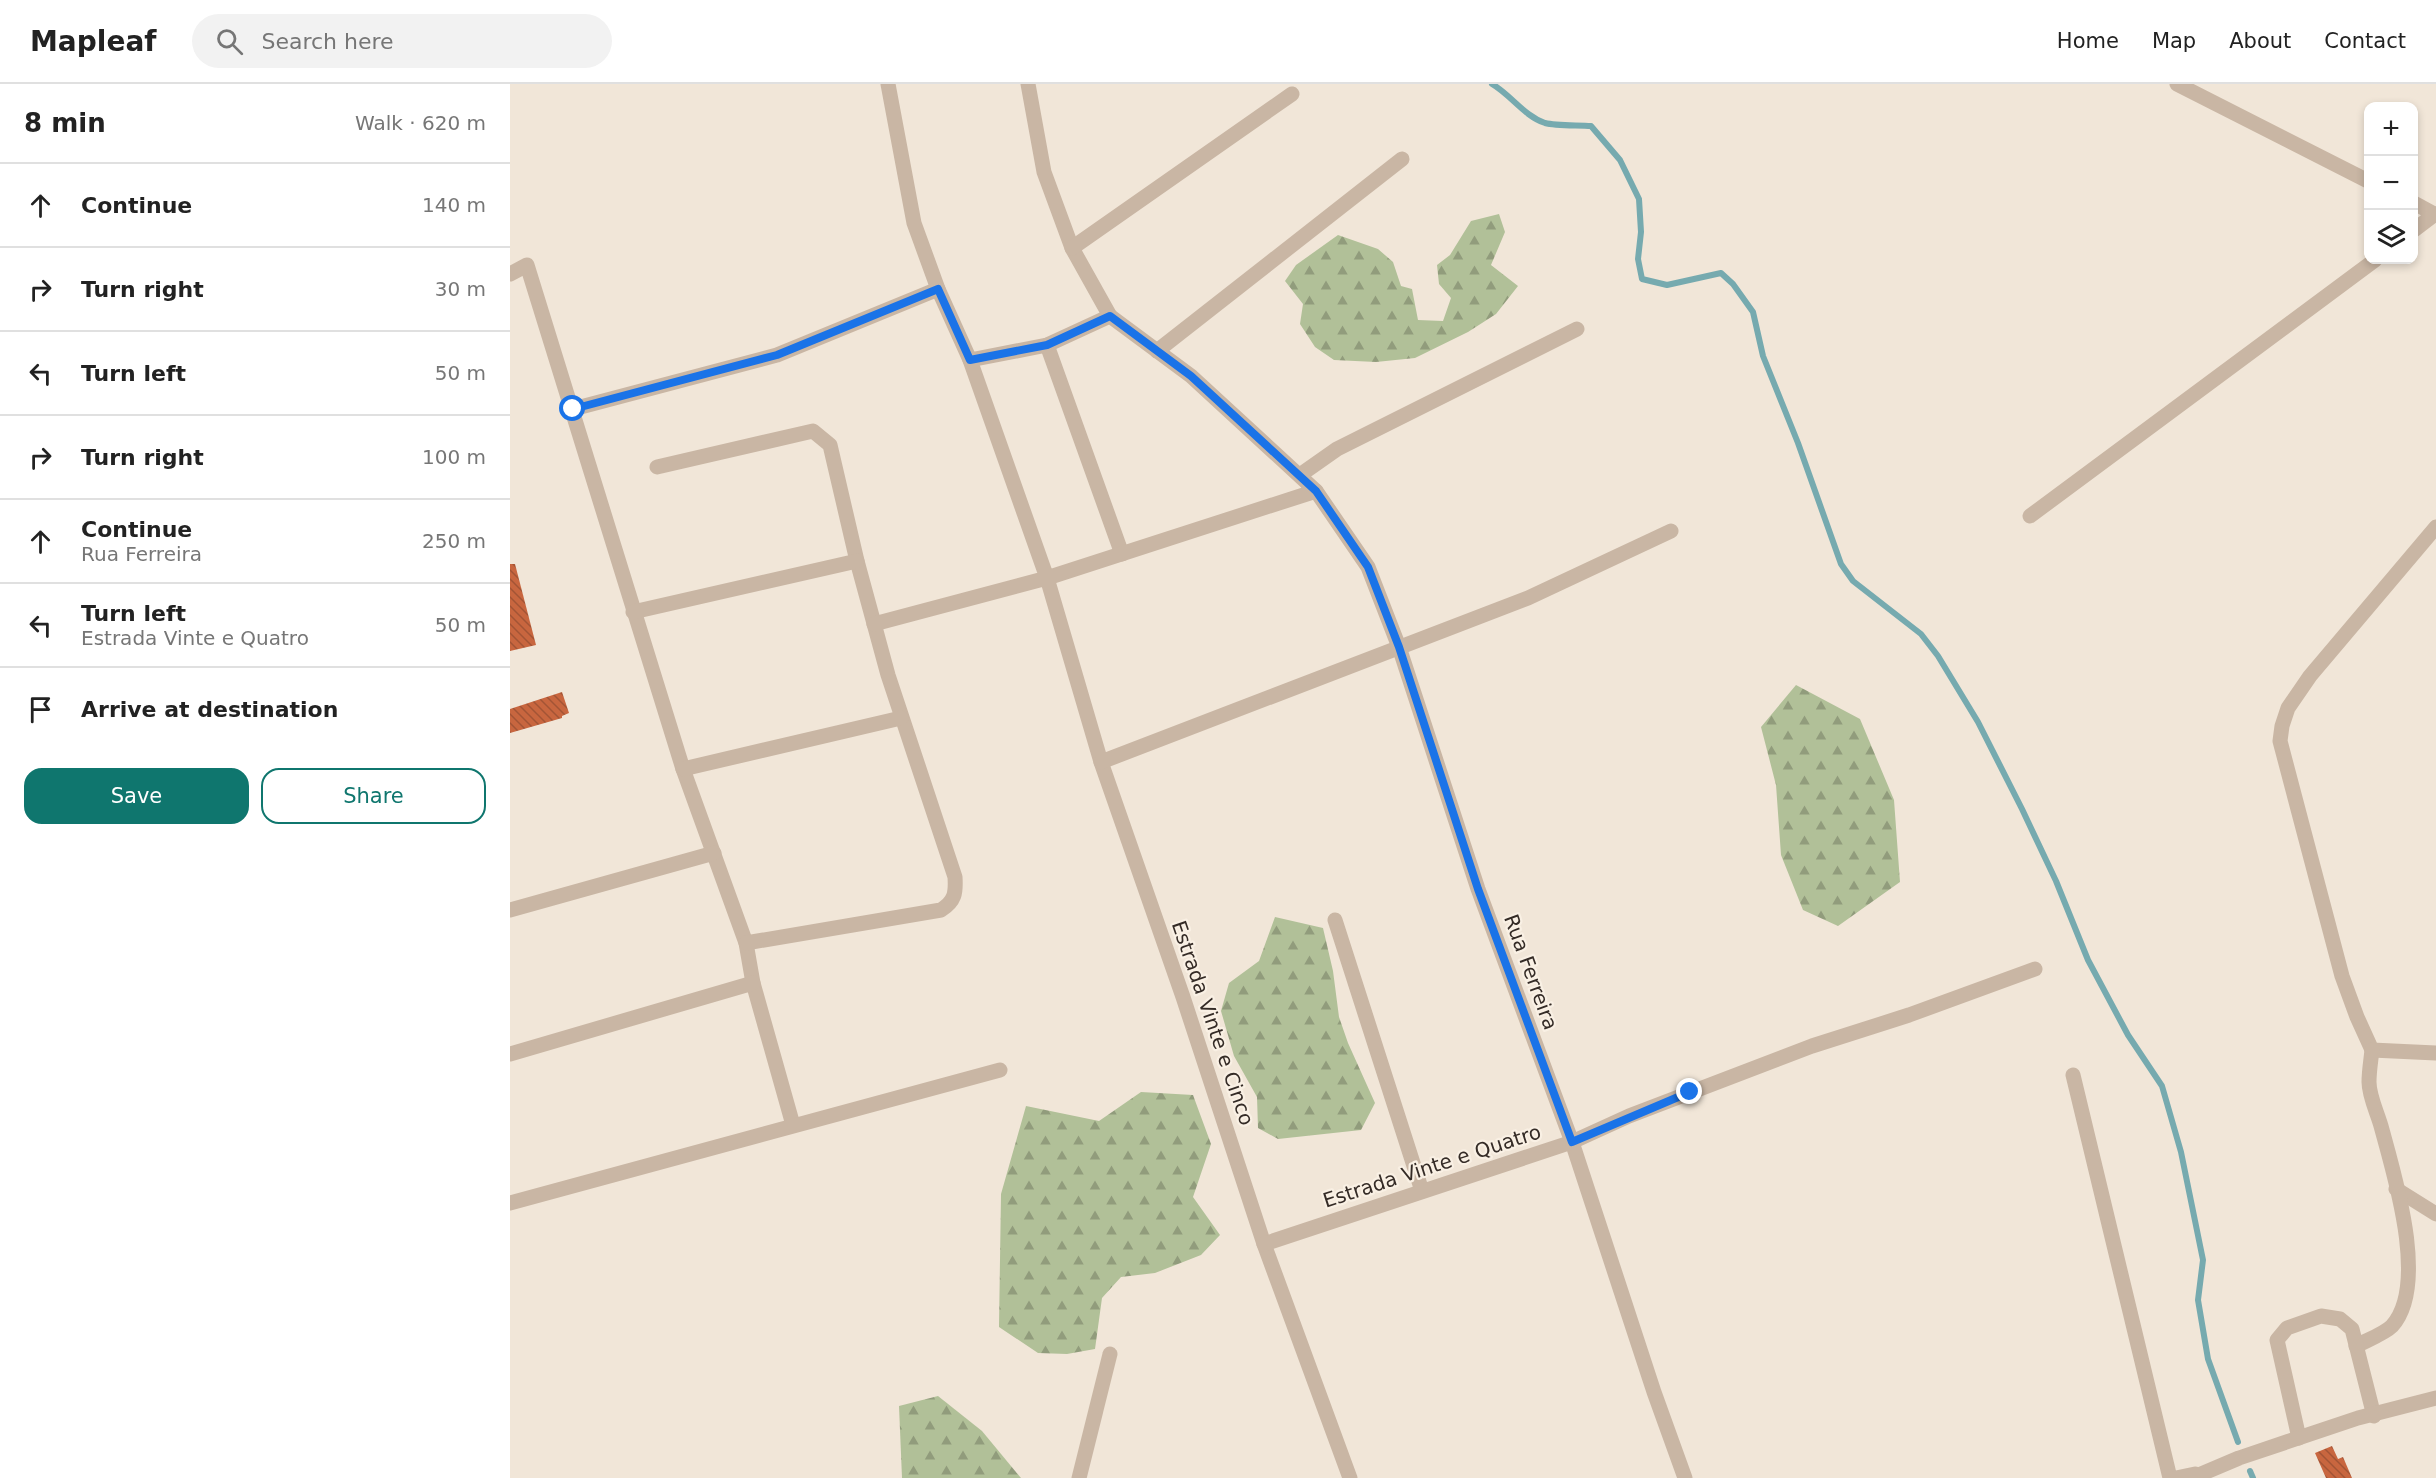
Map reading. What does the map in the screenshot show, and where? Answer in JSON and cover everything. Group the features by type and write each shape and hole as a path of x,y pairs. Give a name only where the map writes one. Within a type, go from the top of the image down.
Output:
{"street":[{"name":"Estrada Vinte e Cinco","path":"888,84 914,223 938,289 970,360 1047,578 1101,762 1183,997 1264,1244 1350,1478"},
{"path":"970,360 1047,345 1110,316 1072,248 1044,172 1028,84"},
{"path":"2177,84 2364,179"},
{"path":"1072,248 1292,94"},
{"path":"1157,351 1402,159"},
{"path":"2418,205 2435,215 2418,228"},
{"path":"2030,516 2370,264"},
{"path":"510,274 527,265 683,768 746,943 753,984 793,1125"},
{"path":"573,409 777,355 938,289"},
{"name":"Rua Ferreira","path":"1110,316 1191,376 1300,475 1316,491 1368,567 1399,647 1478,889 1572,1142 1654,1392 1686,1478"},
{"path":"1300,475 1337,449 1577,329"},
{"path":"1047,345 1122,554"},
{"path":"657,466 813,431 830,445 856,561 901,718 955,877 956,892 951,904 941,910 746,943"},
{"path":"874,624 1047,578 1316,491"},
{"path":"2356,1346 2391,1327 2401,1312 2406,1299 2408,1250 2396,1189 2369,1083 2372,1050 2342,976 2280,741 2288,708 2310,676 2436,527"},
{"path":"1101,762 1528,598 1671,531"},
{"path":"633,612 856,561"},
{"path":"683,768 901,718"},
{"path":"510,910 714,853"},
{"path":"1335,920 1422,1191"},
{"name":"Estrada Vinte e Quatro","path":"1264,1244 1572,1142 1660,1104 1812,1046 1909,1015 2035,969"},
{"path":"510,1054 753,984"},
{"path":"2372,1050 2436,1053"},
{"path":"510,1203 1000,1070"},
{"path":"2073,1075 2170,1478"},
{"path":"2396,1189 2436,1214"},
{"path":"2299,1438 2277,1340 2287,1328 2321,1316 2340,1319 2352,1329 2374,1416"},
{"path":"1079,1478 1110,1354"},
{"path":"2176,1478 2187,1474 2200,1477 2239,1458 2358,1418 2374,1416 2436,1398"}],"green space":[{"path":"1499,214 1505,232 1491,265 1518,286 1496,314 1468,332 1415,358 1376,362 1334,360 1315,347 1300,324 1303,304 1285,281 1296,265 1338,235 1378,249 1393,262 1401,286 1412,289 1418,320 1443,321 1451,298 1439,284 1437,265 1450,255 1471,221"},
{"path":"1796,685 1860,719 1894,800 1900,882 1838,926 1803,910 1781,855 1776,785 1761,727"},
{"path":"1275,917 1323,928 1333,971 1339,1017 1375,1103 1361,1130 1278,1139 1258,1128 1257,1097 1234,1056 1221,1011 1229,983 1259,961"},
{"path":"1141,1092 1193,1095 1211,1144 1193,1197 1220,1235 1201,1255 1155,1273 1121,1277 1102,1298 1095,1349 1067,1354 1038,1353 999,1327 1001,1194 1026,1106 1099,1121"},
{"path":"938,1396 982,1431 1021,1478 902,1478 899,1406"}],"building":[{"path":"510,564 515,564 536,645 510,651"},
{"path":"562,692 569,713 562,718 510,733 510,709"},
{"path":"2332,1446 2338,1459 2343,1457 2352,1478 2326,1478 2315,1453"}],"waterway":[{"path":"1492,84 1537,120 1561,125 1591,126 1620,160 1639,199 1641,232 1638,259 1642,279 1667,285 1721,273 1733,284 1753,312 1763,356 1798,443 1841,564 1853,581 1921,634 1938,656 1978,722 2022,809 2056,881 2088,960 2128,1035 2162,1086 2181,1152 2203,1260 2198,1300 2208,1359 2238,1442"},
{"path":"2250,1471 2253,1478"}],"route":[{"path":"573,409 777,355 938,289 970,360 1047,345 1110,316 1191,376 1316,491 1368,567 1399,647 1478,889 1572,1142 1690,1092"}]}
